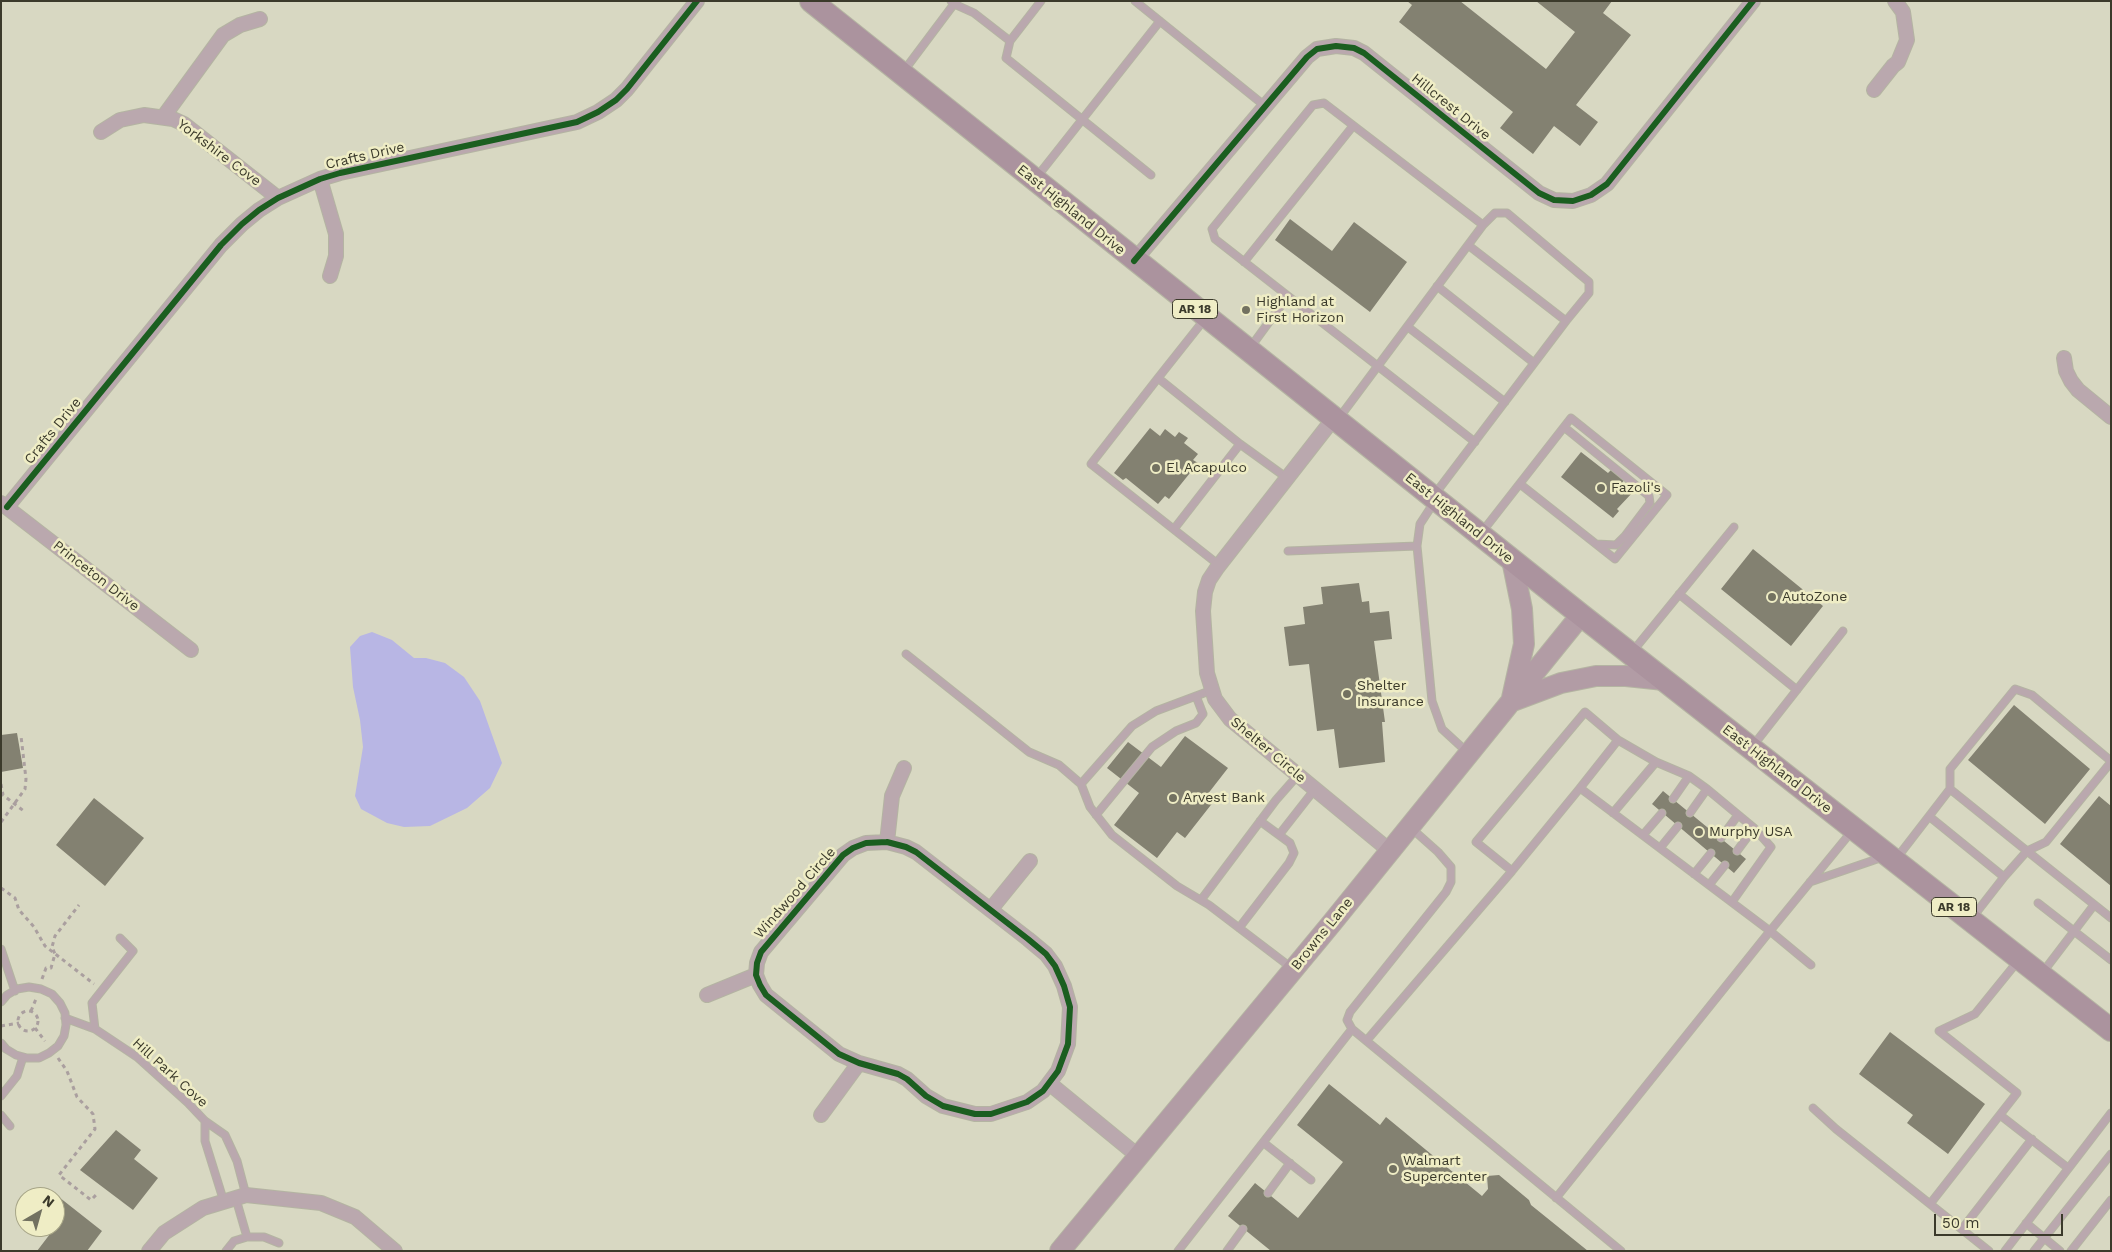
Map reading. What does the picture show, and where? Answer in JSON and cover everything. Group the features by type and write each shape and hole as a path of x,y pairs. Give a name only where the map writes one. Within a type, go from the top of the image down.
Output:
{"main road":[{"name":"East Highland Drive","path":"811,1 1134,261 1336,419 1581,615 2111,1030"}],"street":[{"name":"Crafts Drive","path":"4,505 221,245 242,224 278,198 320,180 577,122 598,112 611,104 627,89 697,1"},
{"name":"Hillcrest Drive","path":"1134,261 1306,57 1317,49 1329,46 1354,48 1364,53 1539,193 1554,200 1573,201 1591,195 1607,184 1753,1"},
{"path":"1874,90 1898,62 1907,40 1903,12 1895,1"},
{"path":"164,116 223,35 240,25 260,19"},
{"name":"Yorkshire Cove","path":"101,132 120,120 144,115 164,116 184,124 278,198"},
{"path":"320,180 336,234 336,256 330,276"},
{"path":"2064,358 2066,370 2071,381 2111,417"},
{"name":"Shelter Circle","path":"1336,419 1287,478 1209,580 1205,592 1203,611 1207,673 1215,699 1224,714 1390,851"},
{"name":"Princeton Drive","path":"4,505 191,650"},
{"path":"1511,702 1524,644 1522,609 1512,560"},
{"name":"Browns Lane","path":"1060,1251 1410,827 1581,615"},
{"path":"1511,702 1561,683 1596,676 1626,676 1664,680"},
{"path":"887,842 892,796 904,768"},
{"name":"Windwood Circle","path":"887,842 916,852 991,909 1046,954 1064,986 1070,1007 1069,1037 1064,1058 1058,1071 1043,1091 1027,1102 991,1114 975,1114 943,1106 926,1096 907,1079 898,1074 859,1063 839,1054 766,995 756,975 760,952 843,855 854,848 866,844 887,842"},
{"path":"991,909 1030,861"},
{"path":"707,995 756,975"},
{"path":"821,1115 859,1063"},
{"path":"1049,1083 1138,1156"},
{"path":"149,1251 164,1233 203,1208 235,1199 321,1203 355,1217 395,1251"}],"lane":[{"path":"1041,1 1010,41 1006,58 1151,175"},
{"path":"1135,1 1265,106"},
{"path":"901,74 954,2 974,12 1010,41"},
{"path":"1034,181 1160,21"},
{"path":"1475,442 1215,239 1212,229 1313,105 1324,103 1483,225"},
{"path":"1244,262 1353,126"},
{"path":"1336,419 1408,327 1483,225 1495,213 1507,213 1589,282 1589,293 1534,363 1434,498 1420,524 1416,546 1432,702 1442,729 1469,754"},
{"path":"1468,245 1566,321"},
{"path":"1437,286 1534,363"},
{"path":"1248,350 1288,296"},
{"path":"1206,317 1091,464 1219,565"},
{"path":"1408,327 1505,402"},
{"path":"1158,378 1240,444 1287,478"},
{"path":"1480,535 1571,418 1667,495 1616,559 1520,484"},
{"path":"1564,428 1649,496 1650,502 1625,536 1616,544 1596,544"},
{"path":"1174,529 1240,444"},
{"path":"1631,654 1734,527"},
{"path":"1288,551 1416,546"},
{"path":"1679,594 1797,690"},
{"path":"1750,748 1843,631"},
{"path":"906,654 1029,752 1060,765 1081,784 1090,807 1112,835 1177,886 1201,900 1293,969"},
{"path":"1081,784 1132,726 1156,711 1212,690"},
{"path":"1810,882 1890,858 1930,816 1950,789 1950,769 2015,690 2032,696 2111,762 2046,842 2027,851 1970,919"},
{"path":"1096,815 1152,747 1176,731 1196,722 1203,714 1196,696"},
{"path":"1512,871 1476,842 1585,712 1618,740 1656,762 1689,776 1707,789 1754,828 1771,848 1732,902"},
{"path":"1367,1040 1512,871 1618,740"},
{"path":"1613,813 1656,762"},
{"path":"1201,900 1276,800 1298,776"},
{"path":"1673,799 1689,776"},
{"path":"1580,788 1770,931 1811,965"},
{"path":"1279,835 1315,789"},
{"path":"1690,813 1707,789"},
{"path":"1950,789 2111,918"},
{"path":"1643,836 1662,813"},
{"path":"1721,838 1738,815"},
{"path":"1930,816 2004,877"},
{"path":"1239,928 1289,863 1294,853 1290,843 1260,821"},
{"path":"1660,848 1678,826"},
{"path":"1410,827 1438,852 1450,867 1451,882 1446,892 1350,1012 1347,1020 1352,1029 1620,1251"},
{"path":"1736,851 1754,828"},
{"path":"1556,1198 1854,828"},
{"path":"1694,874 1711,853"},
{"path":"1709,885 1725,865"},
{"path":"2038,903 2111,960"},
{"path":"2040,975 2094,905"},
{"path":"95,1029 92,1003 133,951 120,938"},
{"path":"1,949 15,991"},
{"path":"1930,1204 2017,1093 1939,1031 1975,1014 2020,959"},
{"path":"1,1002 7,995 15,991 29,987 39,988 52,994 60,1003 66,1025 64,1036 58,1046 39,1058 23,1057 11,1052 1,1043"},
{"name":"Hill Park Cove","path":"65,1018 95,1029 137,1057 188,1103 205,1122 224,1135 237,1161 235,1199"},
{"path":"1178,1251 1352,1029"},
{"path":"1,1096 17,1076 23,1057"},
{"path":"1813,1108 1990,1251"},
{"path":"2004,1251 2111,1113"},
{"path":"1,1114 10,1126"},
{"path":"2000,1115 2068,1168"},
{"name":"Hill Park Cove","path":"205,1122 205,1141 235,1199"},
{"path":"1962,1229 2032,1139"},
{"path":"1264,1143 1311,1180"},
{"path":"2034,1251 2111,1154"},
{"path":"1268,1193 1290,1163"},
{"path":"235,1199 247,1237"},
{"path":"2074,1250 2111,1200"},
{"path":"2026,1223 2060,1251"},
{"path":"1227,1251 1243,1229"},
{"path":"226,1251 234,1240 247,1237 264,1237 279,1243"}],"path":[{"path":"1,822 23,794 26,783 21,736"},
{"path":"1,784 3,795 25,812"},
{"path":"1,888 15,898 19,910 34,927 40,940 85,979 103,989"},
{"path":"32,1011 46,968 51,968 55,954 52,947 55,936 79,905"},
{"path":"32,1011 22,1013 18,1018 19,1023 24,1029 30,1030 35,1028"},
{"path":"32,1011 38,1018 35,1028"},
{"path":"1,1026 19,1023"},
{"path":"35,1028 67,1071 73,1089 93,1114 95,1122 95,1129 92,1135 59,1175 91,1200 96,1194"}],"water":[{"path":"372,632 392,640 414,658 426,658 445,663 464,677 480,701 502,763 490,788 467,808 430,826 404,827 387,823 361,809 355,796 363,747 353,687 350,647 360,636"}],"building":[{"path":"1407,1 1460,1 1546,69 1575,32 1536,1 1612,1 1603,13 1631,35 1576,105 1598,122 1580,146 1554,126 1533,154 1500,128 1513,112 1399,22 1412,5"},
{"path":"1290,219 1332,251 1354,222 1407,262 1370,312 1275,240"},
{"name":"El Acapulco","path":"1150,428 1160,436 1165,429 1175,437 1179,432 1188,438 1184,443 1198,454 1193,460 1198,463 1169,499 1165,496 1158,504 1126,478 1123,480 1114,473"},
{"name":"Fazoli's","path":"1581,452 1608,473 1612,469 1625,479 1622,483 1633,492 1617,509 1619,511 1613,518 1561,477"},
{"name":"AutoZone","path":"1753,549 1823,606 1791,646 1721,589"},
{"name":"Shelter Insurance","path":"1359,583 1362,602 1369,601 1370,613 1389,611 1392,639 1374,641 1385,722 1382,722 1385,762 1339,768 1334,729 1317,731 1309,664 1289,666 1284,627 1305,624 1303,607 1323,604 1321,587"},
{"path":"2014,705 2090,769 2045,824 1968,760"},
{"path":"17,733 23,768 1,772 1,735"},
{"name":"Arvest Bank","path":"1185,736 1228,768 1207,795 1214,801 1185,838 1177,832 1157,858 1114,825 1139,793 1107,768 1128,742 1161,767"},
{"name":"Murphy USA","path":"1663,791 1746,859 1734,873 1652,804"},
{"path":"2099,796 2111,806 2111,886 2060,844"},
{"path":"94,798 144,838 105,886 56,845"},
{"path":"1890,1032 1985,1104 1948,1154 1907,1123 1913,1115 1859,1074"},
{"name":"Walmart Supercenter","path":"1329,1084 1380,1125 1386,1117 1482,1196 1488,1189 1487,1176 1499,1175 1529,1200 1531,1205 1588,1251 1271,1251 1228,1216 1255,1183 1298,1218 1343,1162 1297,1125"},
{"path":"116,1130 141,1150 134,1159 158,1178 133,1210 80,1170"},
{"path":"65,1202 102,1231 87,1251 37,1251 48,1237 65,1237"}],"cycle path":[{"path":"7,507 221,245 259,210 278,198 320,179 340,173 577,122 598,112 616,100 627,89 697,1"},
{"path":"1134,261 1307,57 1317,49 1336,46 1354,48 1364,53 1539,193 1554,200 1573,201 1591,195 1607,184 1753,1"},
{"path":"887,842 916,852 1028,939 1046,954 1055,966 1064,986 1070,1007 1068,1044 1058,1071 1043,1091 1027,1102 991,1114 975,1114 943,1106 926,1096 907,1079 898,1074 859,1063 839,1054 766,995 760,985 756,975 757,963 761,952 843,855 853,848 866,843 887,842"}],"place":[{"name":"Highland at First Horizon","path":"1246,310"},
{"name":"El Acapulco","path":"1156,468"},
{"name":"Fazoli's","path":"1601,488"},
{"name":"AutoZone","path":"1772,597"},
{"name":"Shelter Insurance","path":"1347,694"},
{"name":"Arvest Bank","path":"1173,798"},
{"name":"Murphy USA","path":"1699,832"},
{"name":"Walmart Supercenter","path":"1393,1169"}]}
